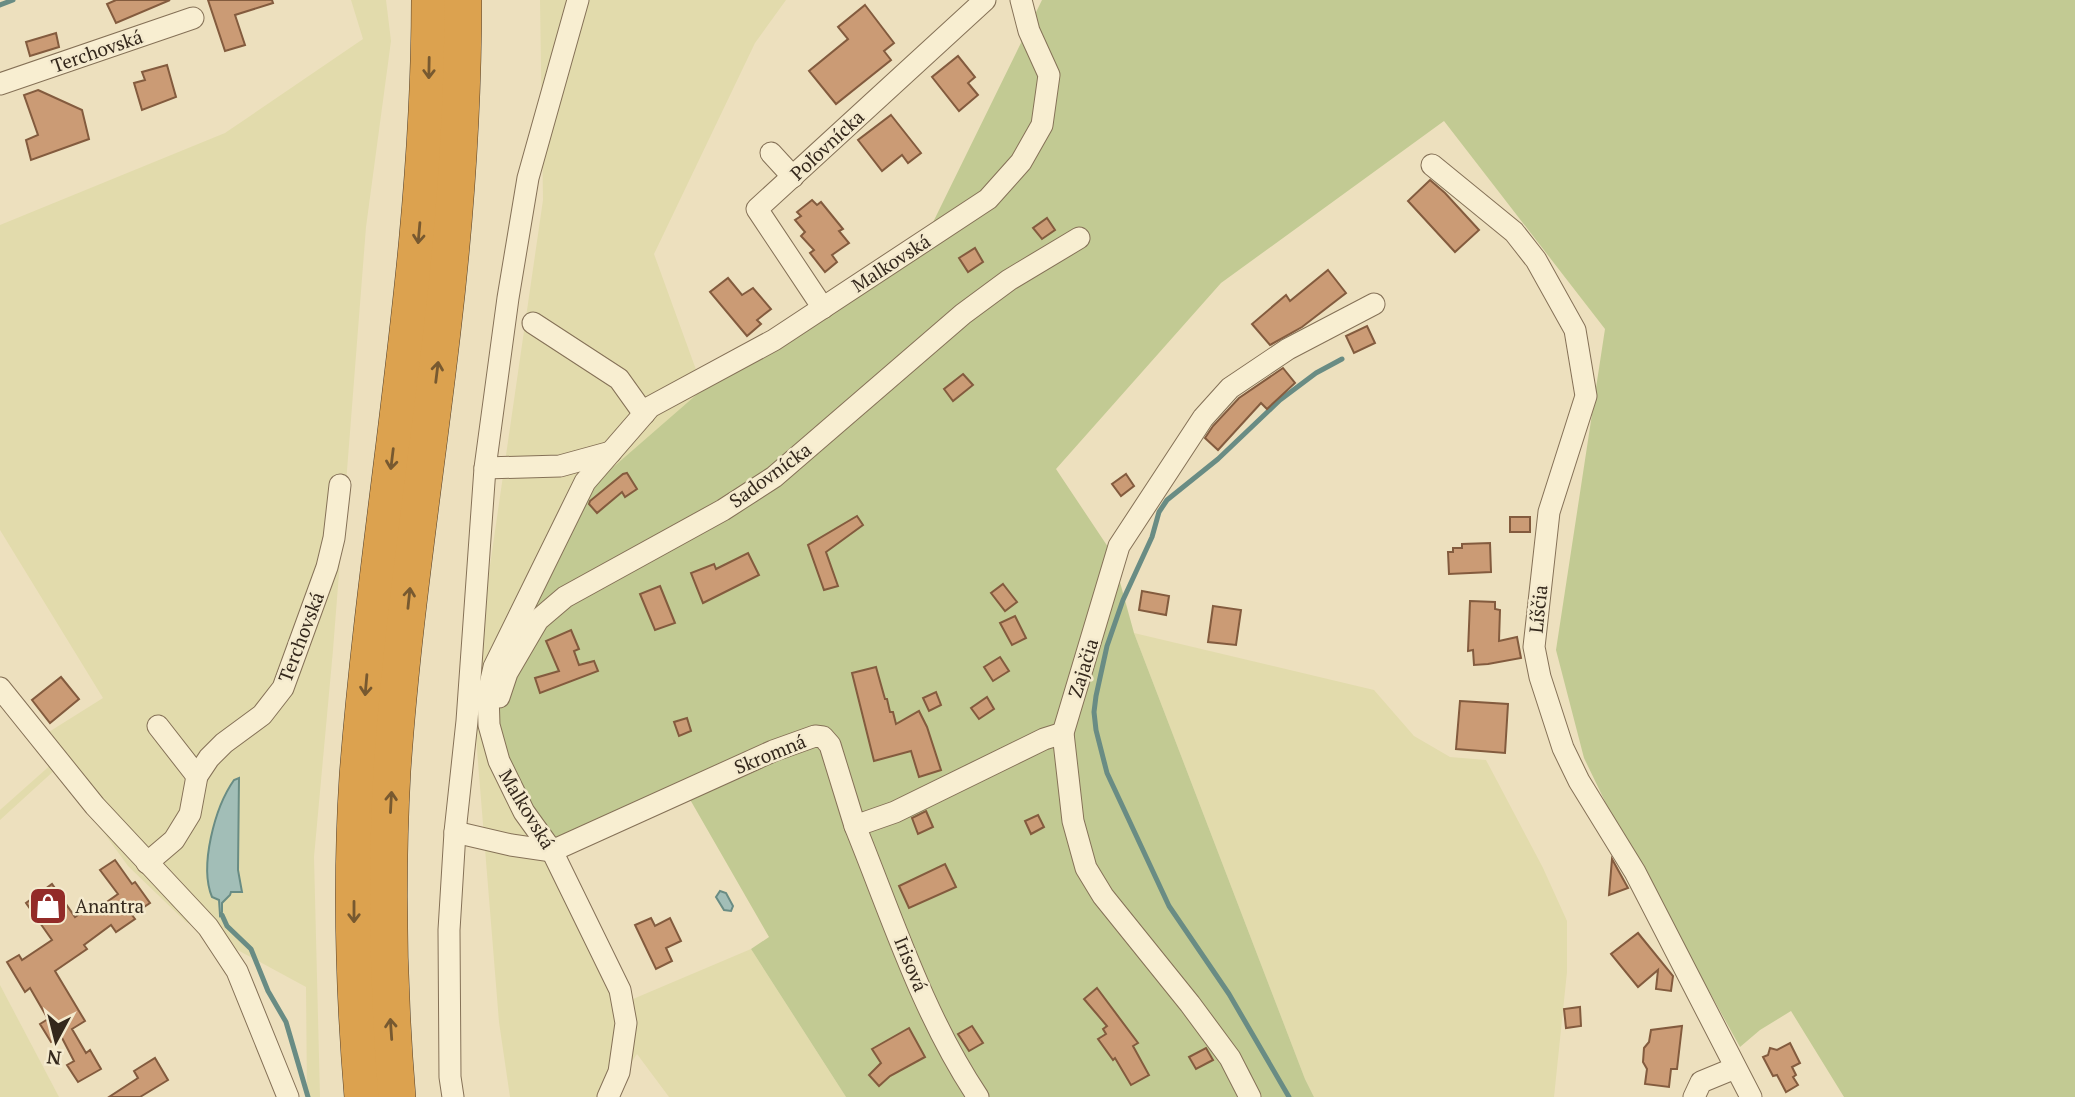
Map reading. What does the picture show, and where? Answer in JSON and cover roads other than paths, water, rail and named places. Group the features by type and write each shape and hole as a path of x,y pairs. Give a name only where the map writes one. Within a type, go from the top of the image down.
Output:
{"highway":[{"path":"363,1097 354,957 358,779 369,654 410,319 425,164 430,0"},
{"path":"397,1097 390,1004 388,916 393,769 410,596 448,277 460,138 463,0"}],"street":[{"path":"453,1097 450,1077 449,930 485,468 527,178 578,0"},
{"name":"Poľovnícka","path":"823,308 757,209 985,0"},
{"name":"Malkovská","path":"608,1097 619,1072 625,1023 620,990 552,851 524,811 499,761 489,725 488,693 494,667 585,482 650,407 774,340 823,308 988,199 1021,162 1042,125 1049,75 1029,30 1021,0"},
{"name":"Terchovská","path":"0,84 193,18"},
{"path":"771,153 793,177"},
{"name":"Líščia","path":"1432,165 1514,232 1536,260 1575,330 1586,396 1549,512 1534,647 1540,677 1563,748 1579,781 1635,872 1751,1097"},
{"name":"Sadovnícka","path":"489,725 508,673 538,620 565,597 723,510 774,477 963,314 1009,280 1079,238"},
{"name":"Zajačia","path":"1250,1097 1230,1058 1103,896 1086,868 1073,821 1063,733 1119,546 1203,418 1230,388 1288,349 1374,304"},
{"path":"533,323 619,379 644,414"},
{"path":"485,468 560,466 611,452"},
{"name":"Terchovská","path":"147,863 174,840 190,814 197,776 209,758 224,743 262,715 283,688 327,567 334,538 340,485"},
{"path":"0,688 95,806 208,927 237,971 288,1097"},
{"path":"158,726 197,776"},
{"path":"855,826 895,812 1044,739 1063,733"},
{"name":"Skromná","path":"552,851 773,751 815,736 823,737 830,744 855,826"},
{"name":"Irisová","path":"855,826 919,986 959,1069 978,1097"},
{"path":"455,832 552,851"},
{"path":"1694,1097 1701,1082 1735,1068"}],"water":[{"path":"239,778 238,870 242,892 231,892 222,903 220,915 219,900 212,897 208,884 208,853 221,805 234,780"},
{"path":"720,891 726,893 733,906 731,911 724,910 716,897"}],"waterway":[{"path":"0,5 13,0"},
{"path":"1289,1097 1229,994 1169,906 1107,773 1094,712 1107,646 1123,600 1152,537 1159,512 1167,500 1218,459 1280,400 1316,373 1342,359"},
{"path":"222,915 227,926 251,949 268,991 286,1022 308,1097"}],"place":[{"name":"Anantra","path":"48,906"}]}
